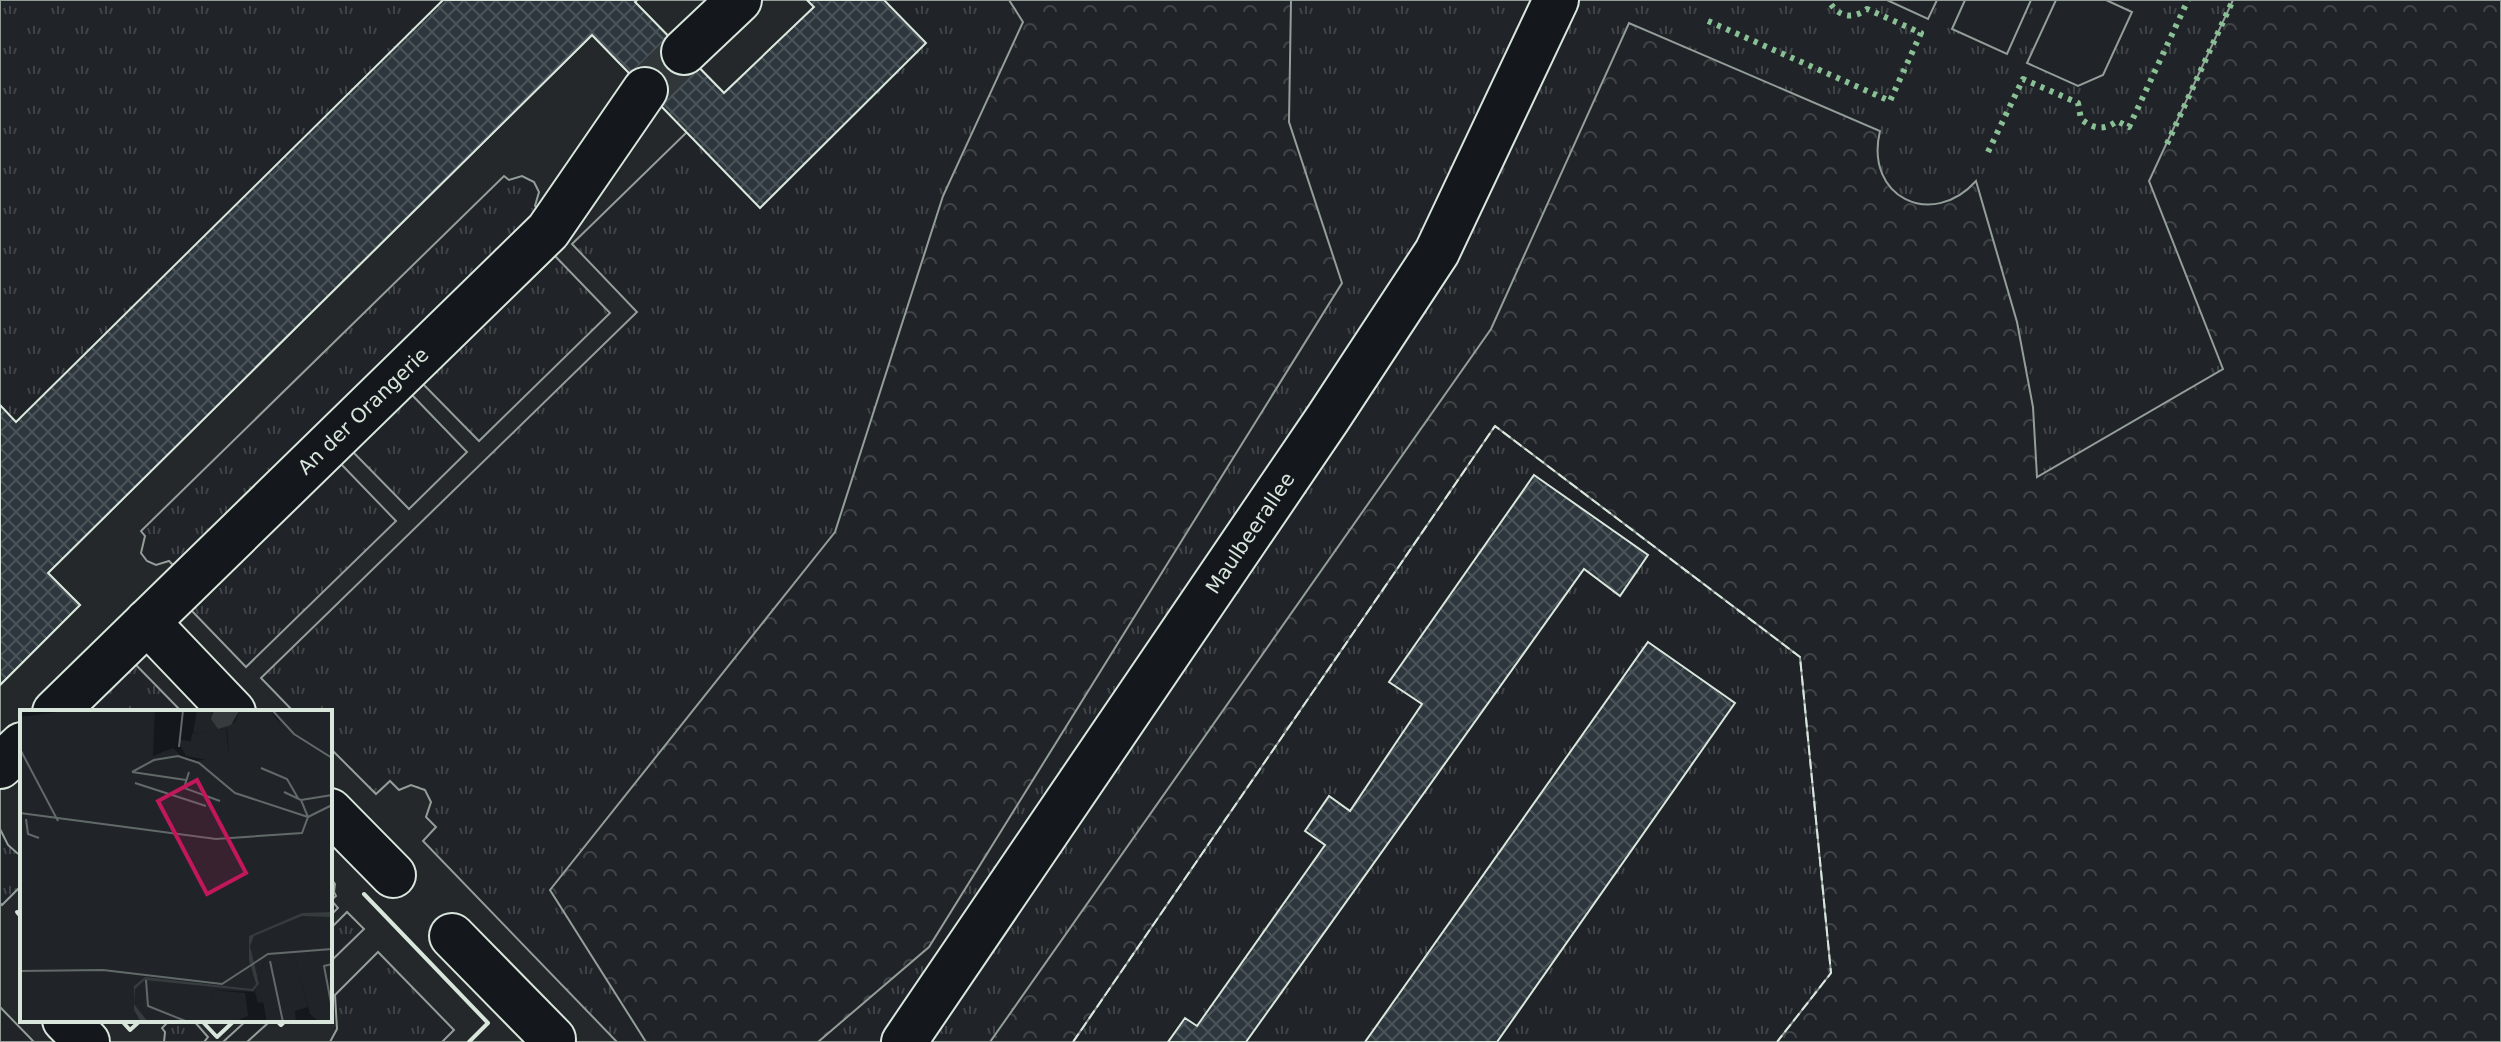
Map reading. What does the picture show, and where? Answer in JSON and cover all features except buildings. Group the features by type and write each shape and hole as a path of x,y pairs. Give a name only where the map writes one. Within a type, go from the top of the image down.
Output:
{"street":[{"path":"684,52 739,0"},
{"name":"Maulbeerallee","path":"904,1042 1437,252 1556,0"},
{"name":"An der Orangerie","path":"57,710 548,231 645,90"},
{"path":"147,622 231,710"},
{"path":"0,724 20,743"},
{"path":"0,766 20,747"},
{"path":"332,813 393,875"},
{"path":"452,936 553,1039"},
{"path":"67,1022 87,1042"}],"green space":[{"path":"0,0 2501,0 2501,1042 0,1042"},
{"path":"1009,0 1291,0 1289,122 1342,283 929,947 818,1042 646,1042 550,890 835,532 943,196 1023,22"},
{"path":"1887,0 1937,0 1928,19"},
{"path":"1965,0 2031,0 2007,54 1952,29"},
{"path":"2056,0 2106,0 2132,12 2103,75 2078,86 2027,63"},
{"path":"2233,0 2501,0 2501,1042 1777,1042 1831,973 1800,657 1495,426 1073,1042 990,1042 1491,329 1629,23 1880,131 1878,154 1882,174 1892,189 1906,199 1922,204 1940,203 1959,196 1976,181 2017,322 2033,407 2037,477 2223,369 2149,181"}],"shaded area":[{"path":"807,0 814,7 724,93 635,2"},
{"path":"592,35 687,132 572,244 637,312 261,678 292,710 180,710 135,664 87,710 20,710 20,855 8,845 0,829 0,685 80,605 48,573","holes":["504,176 509,180 522,176 534,182 539,192 535,206 539,210 175,567 169,561 156,565 147,561 141,553 145,536 141,531","555,256 610,313 479,441 423,384","412,395 467,452 409,509 353,452","341,464 396,521 246,667 191,610"]},
{"path":"332,750 376,794 390,781 399,790 411,785 425,790 431,802 426,817 436,827 423,841 617,1042 442,1042 454,1030 378,952 335,995 337,1029 330,1042 247,1042 267,1022 332,1022 332,960 364,929 347,912 332,927 332,914 338,908 332,901 336,896 332,880"},
{"path":"20,887 20,1022 164,1022 164,1042 34,1042 0,1007 0,903 2,905"},
{"path":"195,1022 245,1022 223,1042 204,1042 208,1037"}],"tunnel":[{"path":"645,90 684,52"}],"hedge":[{"path":"1988,152 2023,79 2078,103 2081,119 2090,125 2099,128 2117,121 2129,127 2188,0"},
{"path":"2167,144 2233,0"},
{"path":"1708,21 1890,101 1921,33 1867,9 1856,15 1846,15 1837,11 1829,1"}],"fence":[{"path":"1073,1042 1495,426 1800,657 1831,973 1777,1042"}],"wall":[{"path":"364,894 488,1023 469,1042"},
{"path":"17,912 20,916"},
{"path":"123,1022 130,1030 139,1022"},
{"path":"203,1022 217,1037 233,1022"},
{"path":"278,1022 281,1025 284,1022"}]}
